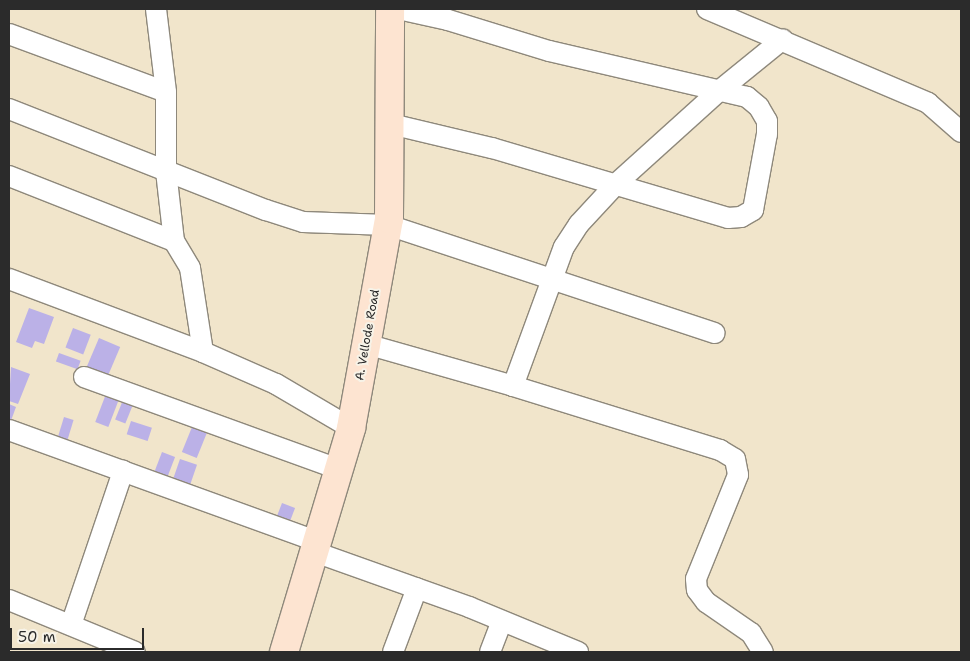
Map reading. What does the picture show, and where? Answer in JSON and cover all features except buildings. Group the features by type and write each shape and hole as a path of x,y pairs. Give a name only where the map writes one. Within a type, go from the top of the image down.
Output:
{"main road":[{"name":"A. Vellode Road","path":"284,652 314,546 352,428 388,225 391,124 387,90 390,9"}],"street":[{"path":"156,9 166,92 166,171 174,241 190,268 203,352"},
{"path":"391,124 616,184 728,218 742,217 753,210 758,198 767,121 759,107 747,97 550,52 448,20 398,9"},
{"path":"707,9 783,39 928,103 961,132"},
{"path":"9,34 166,92"},
{"path":"512,386 564,247 579,224 616,184 719,91 783,39"},
{"path":"9,108 166,171 303,222 388,225 715,333"},
{"path":"9,176 174,241"},
{"path":"9,279 203,352 276,384 352,428"},
{"path":"366,344 512,386 720,450 735,459 738,475 696,578 696,590 706,602 751,633 763,652"},
{"path":"84,377 338,469"},
{"path":"9,430 123,471 578,652"},
{"path":"70,625 123,471"},
{"path":"393,652 417,588"},
{"path":"9,600 135,652"},
{"path":"490,652 502,621"}]}
